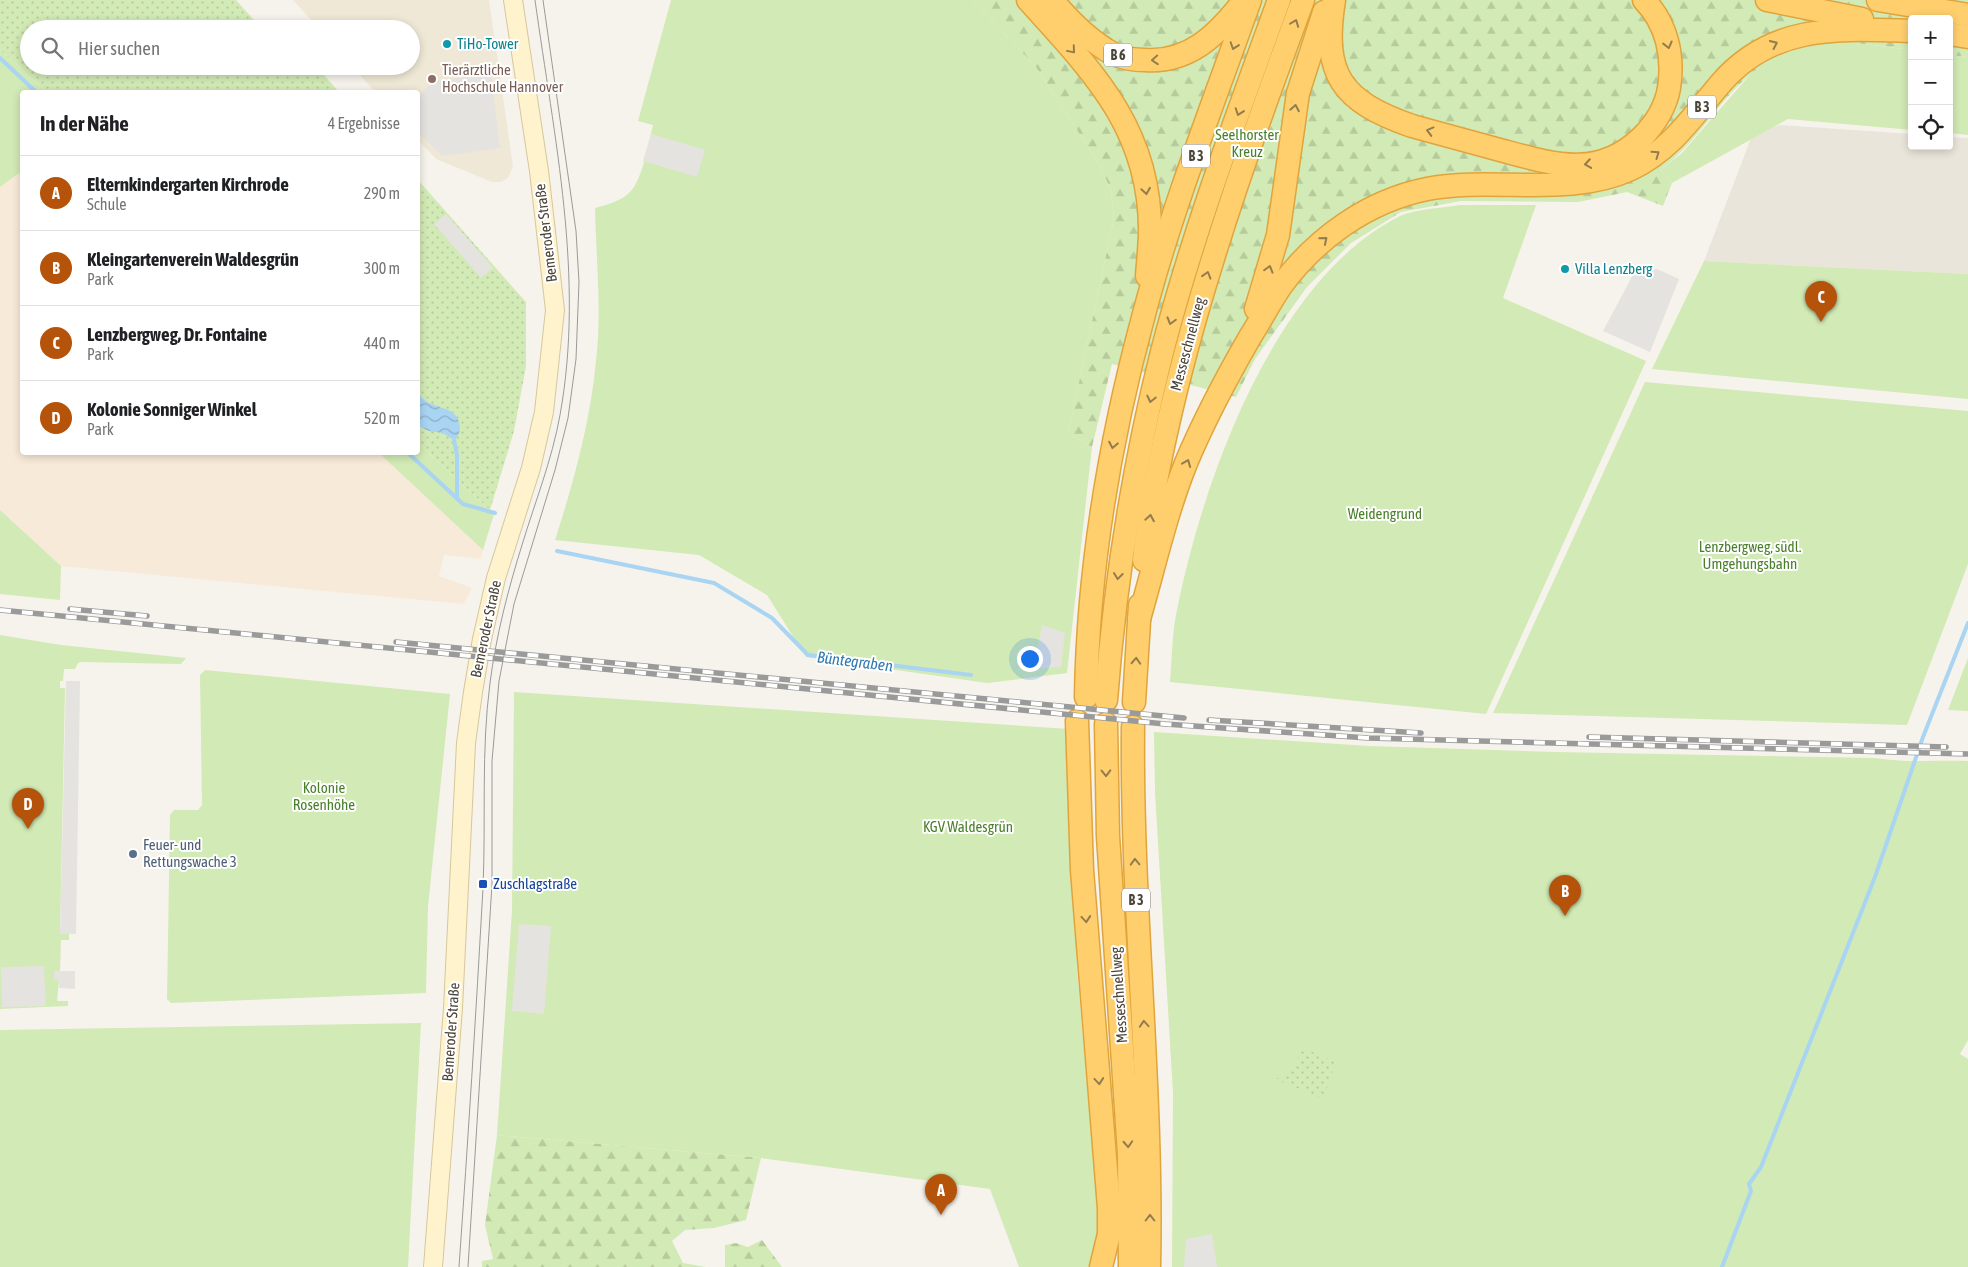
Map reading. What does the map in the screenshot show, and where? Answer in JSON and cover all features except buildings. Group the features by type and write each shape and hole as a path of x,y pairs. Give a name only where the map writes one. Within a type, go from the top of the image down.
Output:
{"highway":[{"path":"1029,0 1070,22"},
{"path":"1029,0 1116,105 1136,148 1146,190 1150,230 1144,312"},
{"name":"B 6","path":"1052,0 1070,22 1106,51 1122,57 1154,61 1188,53 1201,46 1223,27 1245,0"},
{"name":"B 3","path":"1144,312 1179,204 1250,0"},
{"name":"Messeschnellweg","path":"1144,312 1125,388 1108,471 1087,651 1090,698 1112,620 1122,542 1162,352 1205,207 1279,0"},
{"name":"Messeschnellweg","path":"1134,702 1146,541 1154,494 1184,357 1225,217 1303,0"},
{"path":"1235,364 1270,268 1282,210 1298,93 1313,41 1328,0"},
{"path":"1334,0 1329,38 1333,60 1342,82 1361,102 1391,119 1412,126 1545,162 1577,166 1608,160 1622,153 1646,133 1663,106 1671,75 1668,44 1656,14 1644,0"},
{"path":"1767,0 1908,17"},
{"name":"B 3","path":"1878,0 1908,16"},
{"name":"B 3","path":"1953,16 1968,15"},
{"name":"B 3","path":"1139,619 1186,464 1235,364 1279,289 1293,271 1324,239 1368,210 1402,196 1446,186 1491,183 1578,183 1614,176 1647,160 1662,150 1676,137 1735,69 1764,48 1815,31 1908,17"},
{"path":"1953,35 1968,37"},
{"name":"Messeschnellweg","path":"1101,1267 1109,1234 1108,1208 1082,870 1090,722 1088,779 1098,870 1114,920 1126,1086 1130,1267"},
{"name":"Messeschnellweg","path":"1133,727 1132,808 1149,1138 1149,1267"}],"main road":[{"name":"Bemeroder Straße","path":"433,1267 453,1008 466,744 472,700 490,605 531,468 544,412 555,310 539,171 514,0"}],"shaded area":[{"name":"Tierärztliche Hochschule Hannover","path":"293,0 489,0 513,166 508,178 501,182 492,182 436,159 420,142 420,90 373,90 360,75 420,75 420,20 311,20"},
{"path":"491,74 500,148 442,156 420,134 420,94 434,81"},
{"path":"1780,125 1908,134 1908,150 1953,150 1953,137 1968,138 1968,274 1704,261 1753,133"},
{"path":"651,134 705,150 697,177 643,161"},
{"path":"20,172 20,455 381,455 483,550 481,559 444,555 439,576 472,588 464,604 61,566 0,510 0,187"},
{"path":"446,214 493,268 481,278 434,224"},
{"path":"1657,269 1679,279 1650,352 1603,331 1634,273"},
{"path":"1042,625 1065,633 1061,667 1034,669"},
{"path":"66,681 80,681 76,934 60,934"},
{"path":"519,924 551,926 544,1014 512,1011"},
{"path":"44,966 46,1006 2,1007 1,967"},
{"path":"54,971 75,971 75,989 59,988 59,980 54,979"},
{"path":"1212,1234 1217,1267 1184,1267 1186,1239"}],"green space":[{"path":"0,0 236,0 254,20 20,20 20,68 0,50"},
{"path":"671,0 973,0 1036,67 1101,167 1111,191 1114,218 1068,434 1092,447 1067,673 987,683 806,657 767,595 699,555 555,540 580,452 593,384 599,323 595,208 622,198 630,192 638,179 653,125 638,121"},
{"name":"Seelhorster Kreuz","path":"973,0 1968,0 1968,57 1953,55 1953,15 1908,15 1908,50 1831,42 1810,44 1789,50 1769,60 1748,77 1725,100 1687,145 1660,170 1672,183 1663,206 1627,192 1578,202 1461,201 1401,212 1351,243 1307,287 1255,359 1236,397 1112,364 1092,447 1068,434 1114,218 1111,191 1101,167 1036,67"},
{"path":"1840,41 1908,50 1908,130 1788,119 1672,183 1660,170 1682,153 1753,71 1782,51 1809,43"},
{"path":"0,50 20,68 20,75 28,75 45,90 20,90 20,172 0,187"},
{"path":"1953,55 1968,57 1968,135 1953,133"},
{"path":"28,75 324,75 337,90 45,90"},
{"path":"420,182 526,302 526,366 514,431 490,510 420,445"},
{"name":"Weidengrund","path":"1460,205 1536,205 1503,298 1646,361 1486,714 1170,682 1175,619 1189,558 1205,502 1226,445 1251,388 1281,334 1316,286 1355,246 1400,216 1421,210"},
{"path":"1704,261 1968,274 1968,399 1652,369"},
{"name":"Lenzbergweg, südl. Umgehungsbahn","path":"1645,382 1968,411 1968,564 1907,725 1493,713"},
{"path":"420,445 494,514 483,550 381,455 420,455"},
{"path":"0,510 61,566 60,600 0,594"},
{"path":"0,635 61,645 186,658 181,664 81,662 78,663 75,669 64,669 63,681 60,681 60,688 65,688 60,934 69,934 69,940 61,940 60,971 54,971 54,979 59,979 57,1001 68,1001 68,1006 0,1009"},
{"path":"1968,658 1968,711 1948,710"},
{"name":"Kolonie Rosenhöhe","path":"205,670 450,694 428,906 426,993 171,1003 167,999 170,815 174,810 198,810 202,805 200,675"},
{"name":"KGV Waldesgrün","path":"514,692 1069,729 1077,969 1100,1235 1090,1267 1019,1267 990,1189 761,1158 497,1135 512,911"},
{"path":"1154,732 1369,746 1968,761 1968,1040 1960,1054 1968,1059 1968,1267 1172,1267 1173,1093 1155,792"},
{"path":"421,1023 408,1267 0,1267 0,1030"},
{"path":"1301,1047 1336,1062 1323,1099 1275,1079 1282,1077 1294,1068"},
{"path":"497,1135 761,1158 746,1220 714,1228 685,1230 672,1241 683,1263 706,1267 482,1267 482,1261 493,1259 485,1225"},
{"path":"762,1240 782,1267 725,1267 725,1245 736,1243 748,1247"}],"water":[{"path":"420,395 429,403 452,412 460,426 459,434 454,440 443,433 429,431 420,427"}],"waterway":[{"name":"Büntegraben","path":"0,58 34,90"},
{"path":"454,440 457,455 457,498"},
{"name":"Büntegraben","path":"410,455 463,504 495,513"},
{"name":"Büntegraben","path":"557,551 714,583 772,618 808,655 971,675"},
{"path":"1722,1267 1751,1191 1749,1184 1761,1167 1875,877 1923,737 1968,623"}],"tram line":[{"path":"459,1267 483,888 485,760 490,683 507,596 557,432 567,363 568,259 564,208 535,0"},
{"path":"468,1267 492,884 492,761 499,681 514,604 555,470 568,418 576,359 579,282 576,231 543,0"}],"railway":[{"path":"70,609 147,616"},
{"path":"0,610 1165,724 1368,738 1968,754"},
{"path":"396,642 1184,718"},
{"path":"1209,720 1421,733"},
{"path":"1589,737 1946,747"}],"place":[{"name":"TiHo-Tower","path":"447,44"},
{"name":"Tierärztliche Hochschule Hannover","path":"432,79"},
{"name":"Villa Lenzberg","path":"1565,269"},
{"name":"Lenzbergweg, Dr. Fontaine","path":"1821,322"},
{"name":"Kolonie Sonniger Winkel","path":"28,829"},
{"name":"Feuer- und Rettungswache 3","path":"133,854"},
{"name":"Zuschlagstraße","path":"483,884"},
{"name":"Kleingartenverein Waldesgrün","path":"1565,916"},
{"name":"Elternkindergarten Kirchrode","path":"941,1215"}]}
